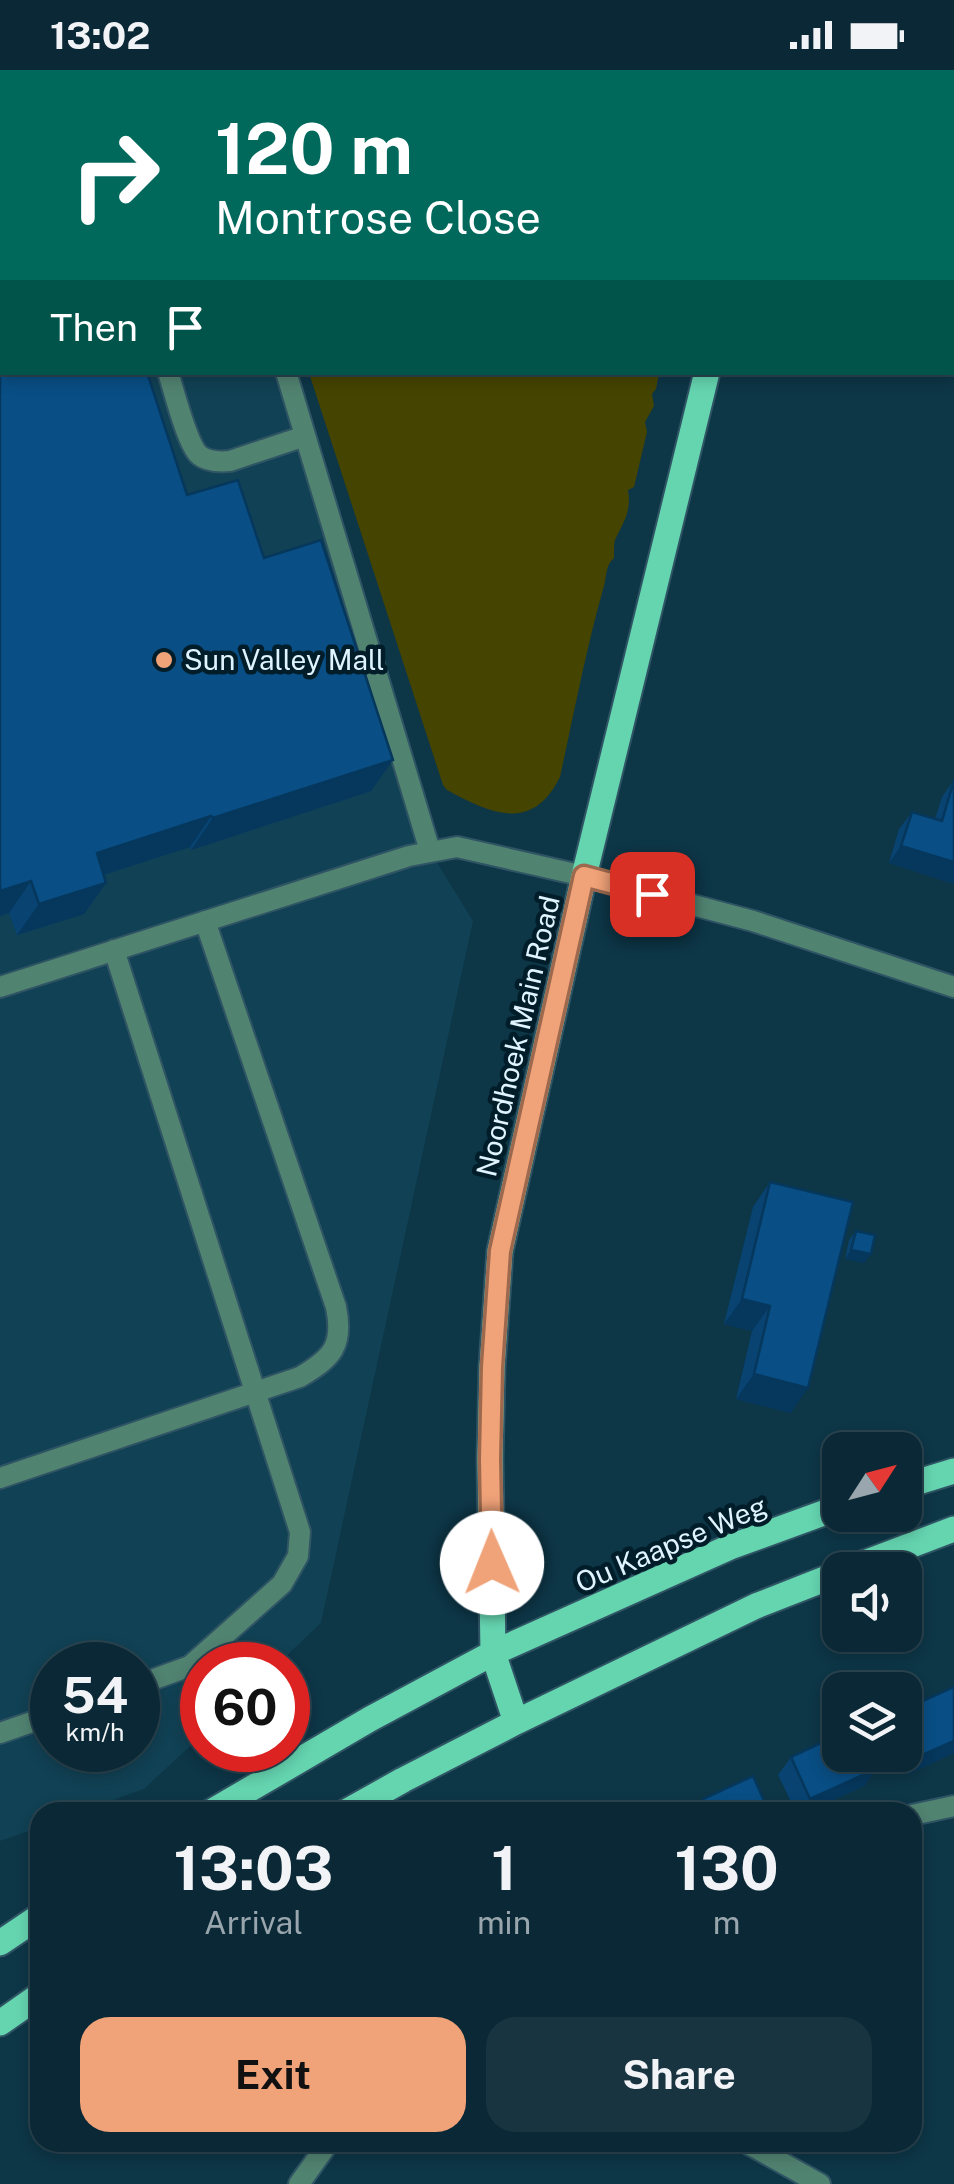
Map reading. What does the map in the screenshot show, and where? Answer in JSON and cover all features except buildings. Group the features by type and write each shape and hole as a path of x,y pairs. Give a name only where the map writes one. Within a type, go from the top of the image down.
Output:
{"main road":[{"name":"Noordhoek Main Road","path":"516,1722 493,1654 490,1459 500,1251 584,876 706,375"},
{"path":"922,1481 954,1471"},
{"name":"Ou Kaapse Weg","path":"228,1802 370,1719 493,1654 730,1548 822,1514"},
{"path":"893,1552 954,1529"},
{"path":"364,1802 516,1722 756,1606 822,1579"},
{"path":"0,1943 30,1923"},
{"path":"0,2023 30,2001"}],"street":[{"path":"169,375 192,445 206,458 230,461 305,436"},
{"path":"287,375 430,851"},
{"path":"0,987 409,856 457,846 754,920 954,987"},
{"path":"0,1478 300,1377 320,1366 337,1347 340,1328 336,1308 205,922"},
{"path":"114,950 300,1532 298,1556 282,1584 190,1666 160,1676"},
{"path":"0,1733 30,1722"},
{"path":"922,1813 954,1806"},
{"path":"299,2184 322,2152"},
{"path":"763,2152 820,2184"}],"shaded area":[{"path":"0,375 287,375 430,851 473,921 321,1623 301,1642 180,1642 180,1755 144,1789 107,1802 30,1802 30,1830 0,1841"},
{"path":"310,375 659,375 652,394 654,406 645,422 647,432 634,487 628,490 628,511 607,571 560,777 537,806 510,814 479,806 443,785"}],"place":[{"name":"Sun Valley Mall","path":"164,660"}],"route":[{"path":"492,1563 492,1367 500,1251 584,876 652,894"}]}
